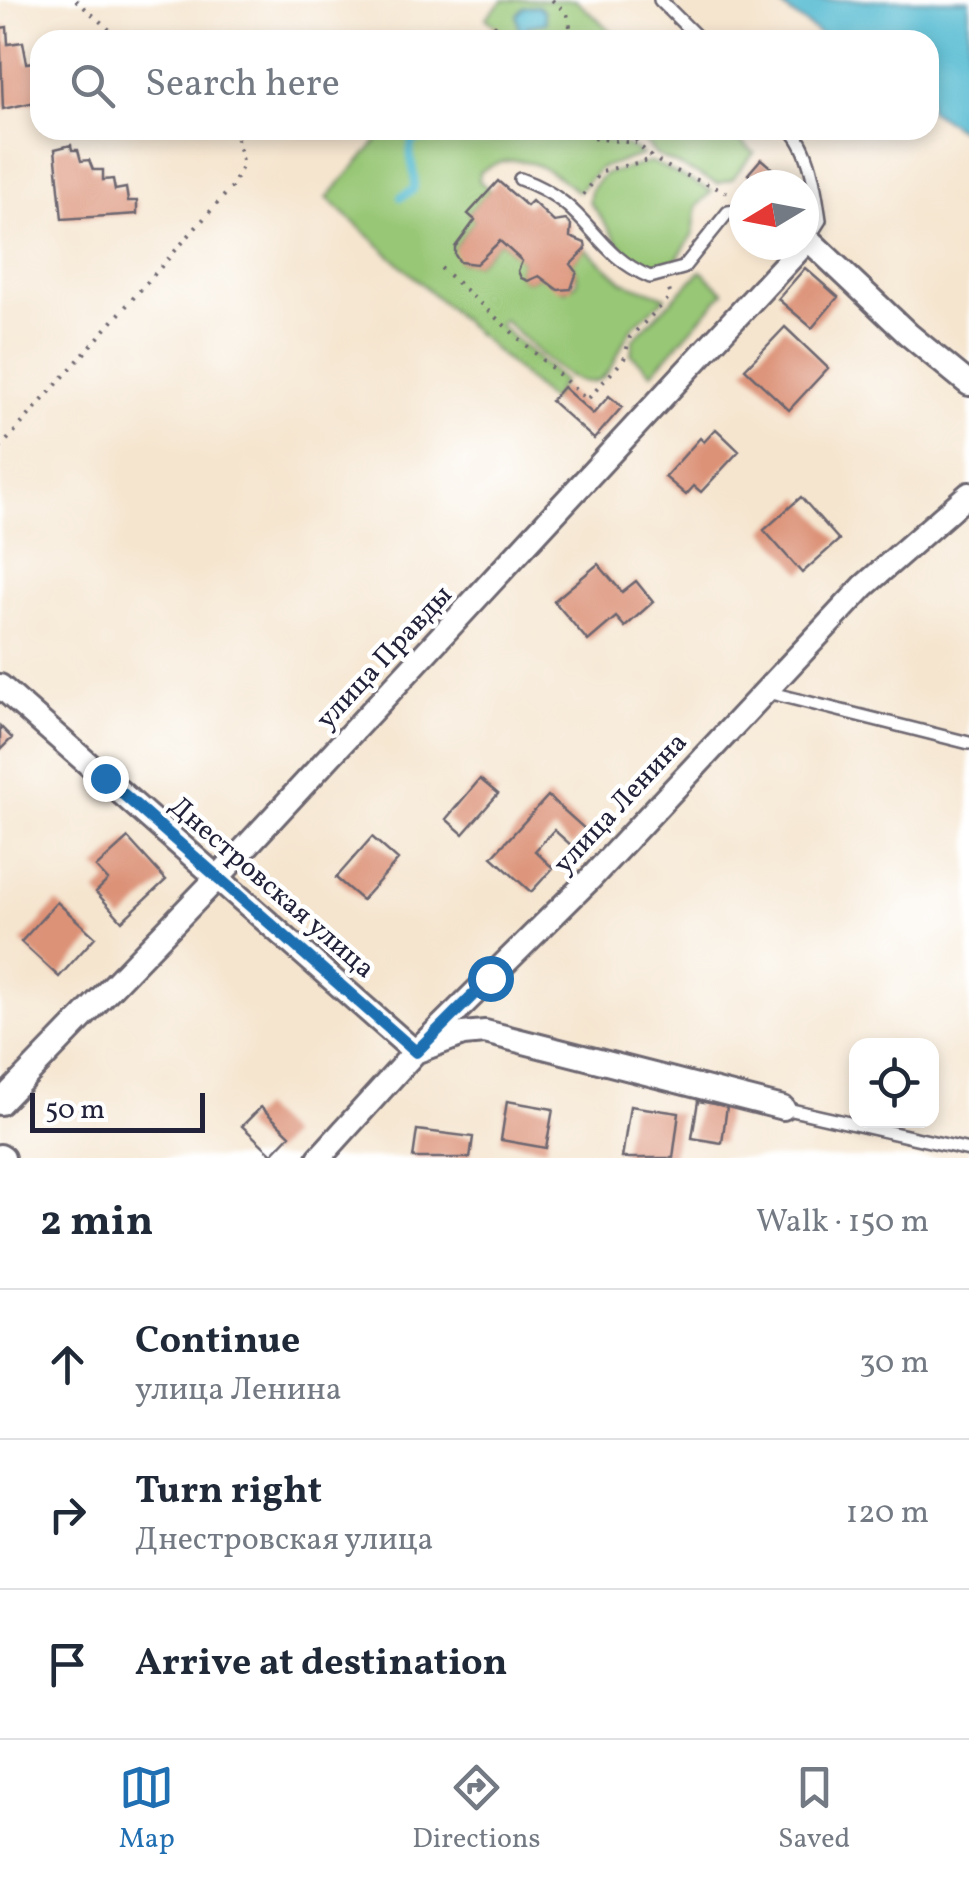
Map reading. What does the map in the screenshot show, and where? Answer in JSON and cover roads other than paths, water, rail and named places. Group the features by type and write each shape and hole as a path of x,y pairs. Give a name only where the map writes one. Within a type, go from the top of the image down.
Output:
{"street":[{"path":"819,255 969,384"},
{"name":"улица Правды","path":"0,1103 219,876 788,260"},
{"name":"улица Ленина","path":"319,1158 416,1052 590,879 864,586 969,494"},
{"name":"Днестровская улица","path":"0,686 416,1052"},
{"path":"416,1052 463,1034 485,1032 783,1108"}],"lane":[{"path":"660,0 690,30"},
{"path":"799,140 808,170"},
{"path":"520,179 549,189 574,206 623,266 650,278 683,268 729,212"},
{"path":"762,691 969,743"},
{"path":"783,1108 969,1150"}],"water":[{"path":"773,0 969,0 969,135 939,116 939,30 814,30"},
{"path":"538,6 544,11 546,23 519,30 517,15 524,7"}],"waterway":[{"path":"401,197 413,190 413,140"}]}
